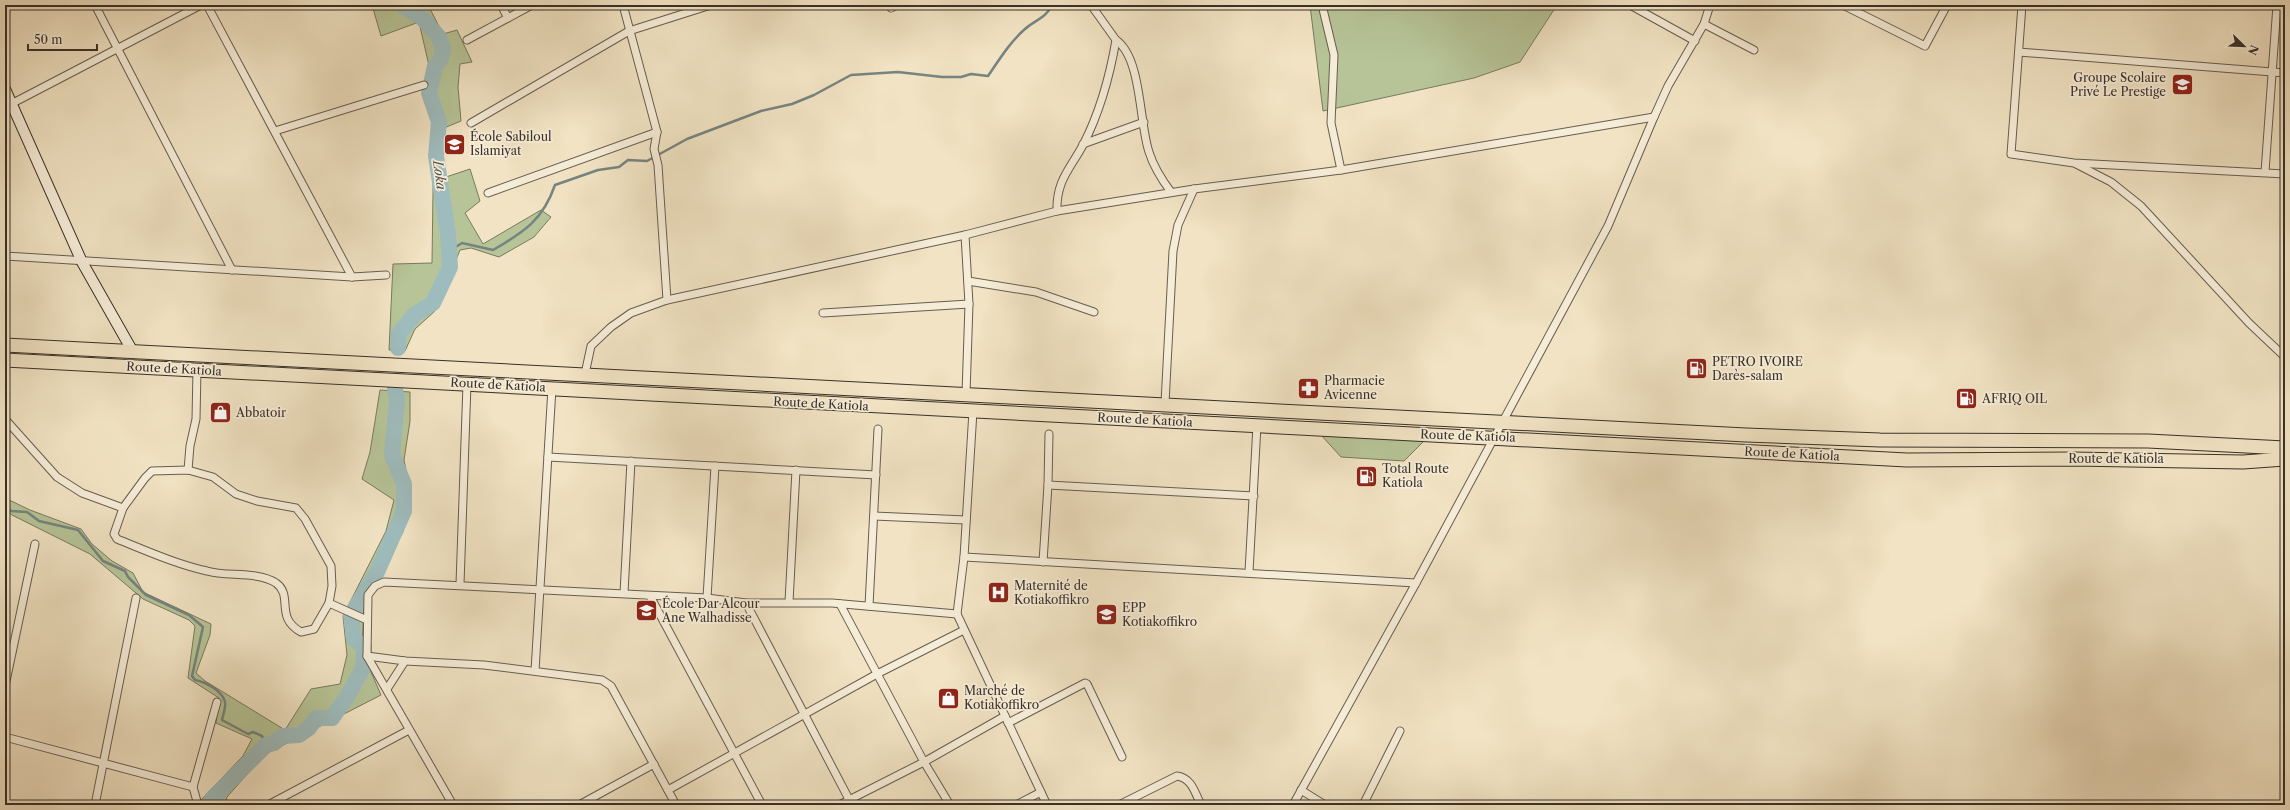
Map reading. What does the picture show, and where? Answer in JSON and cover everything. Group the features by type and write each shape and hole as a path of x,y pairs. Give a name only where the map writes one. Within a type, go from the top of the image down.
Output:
{"highway":[{"name":"Route de Katiola","path":"5,345 1880,440 2148,441 2285,448"},
{"name":"Route de Katiola","path":"5,360 1257,426 1494,437 1907,460 2073,459 2243,462 2285,459"}],"street":[{"path":"95,5 232,270"},
{"path":"133,352 82,262 8,96 118,48 201,5"},
{"path":"207,5 352,277"},
{"path":"501,5 508,18"},
{"path":"467,40 532,5"},
{"path":"623,5 657,132 654,149 658,165 667,300"},
{"path":"471,123 629,31 711,5"},
{"path":"1091,5 1116,40 1130,55 1144,122 1148,151 1157,172 1171,192"},
{"path":"1322,5 1334,55 1331,123 1341,170"},
{"path":"1630,5 1695,41"},
{"path":"1293,805 1416,583 1608,226 1668,86 1704,24 1710,5"},
{"path":"1843,5 1925,46 1947,5"},
{"path":"2022,5 2011,154 2074,163 2285,174"},
{"path":"2265,172 2277,5"},
{"path":"1704,24 1754,50"},
{"path":"1056,211 1056,195 1060,182 1083,144 1108,75 1116,40"},
{"path":"2019,52 2285,73"},
{"path":"275,131 424,85"},
{"path":"585,374 591,346 611,327 631,313 667,300 965,235 1056,211 1171,192 1341,170 1654,117"},
{"path":"1083,144 1144,122"},
{"path":"488,193 657,132"},
{"path":"2074,163 2111,182 2141,206 2249,323 2285,357"},
{"path":"1165,404 1172,251 1178,225 1194,189"},
{"path":"965,235 969,304 966,394"},
{"path":"5,256 82,262 352,277 386,275"},
{"path":"968,281 1036,292 1094,312"},
{"path":"823,313 969,304"},
{"path":"188,470 196,419 197,370"},
{"path":"460,584 467,384"},
{"path":"535,671 552,388"},
{"path":"973,411 964,557 957,614 1047,805"},
{"path":"5,420 57,477 82,493 123,508"},
{"path":"1249,572 1257,426"},
{"path":"869,606 878,429"},
{"path":"1043,562 1048,485 1048,434"},
{"path":"548,457 876,475"},
{"path":"624,593 631,461"},
{"path":"707,598 715,466"},
{"path":"188,470 213,477 236,494 296,508 305,519 331,566 332,586 329,603 314,629 301,632 293,627 287,620 283,592 277,584 266,578 208,572 117,540 114,534 123,508 152,471 188,470"},
{"path":"789,602 796,470"},
{"path":"1048,485 1254,496"},
{"path":"874,516 966,520"},
{"path":"5,686 35,544"},
{"path":"964,557 1249,572 1416,583"},
{"path":"450,804 387,689 367,656 368,594 375,586 384,582 460,584 541,590 624,593 650,596 707,598 746,603 789,602 840,604 957,614"},
{"path":"650,596 762,805"},
{"path":"95,805 136,598"},
{"path":"329,603 367,620"},
{"path":"746,603 850,802"},
{"path":"840,604 924,762 950,805"},
{"path":"668,790 877,674 964,630"},
{"path":"367,656 404,661 484,665 602,680 608,683 676,805"},
{"path":"387,689 404,661"},
{"path":"839,805 850,802 1006,720 1084,683 1087,684 1122,757"},
{"path":"198,805 193,787 217,702"},
{"path":"268,805 409,730"},
{"path":"1363,805 1400,731"},
{"path":"5,737 193,787"},
{"path":"580,805 654,764"},
{"path":"1119,805 1177,776 1184,777 1190,782 1201,805"},
{"path":"1301,790 1325,805"},
{"path":"1016,805 1041,792"}],"green space":[{"path":"372,5 428,5 443,34 457,30 472,62 460,64 458,87 461,121 444,128 442,155 446,177 470,169 480,201 465,213 483,244 541,210 551,217 534,237 499,257 471,248 460,250 435,311 415,329 405,351 389,350 393,264 432,263 434,122 432,79 419,22 381,36"},
{"path":"1310,5 1557,5 1520,62 1474,78 1323,111"},
{"path":"380,390 410,392 410,421 404,460 409,486 403,532 364,600 362,651 381,695 264,755 227,797 225,805 201,805 201,800 243,756 252,739 216,723 219,698 188,678 195,626 189,620 143,599 90,554 12,515 5,509 5,498 30,510 81,529 92,544 112,561 133,573 143,592 211,624 210,635 196,673 205,681 285,730 311,689 340,684 347,655 343,616 386,531 394,500 362,479 370,452"},
{"path":"1321,435 1424,441 1404,461 1341,457"}],"waterway":[{"name":"Loka","path":"398,348 399,334 414,315 433,303 450,267 448,234 436,156 439,122 429,93 435,66 441,59 443,48 438,36 422,18 402,5"},
{"path":"449,251 462,243 493,250 514,237 523,231 538,216 545,207 555,185 598,170 619,167 628,160 647,161 687,139 761,111 792,104 814,95 851,75 898,72 942,77 961,77 971,74 988,76 1014,40 1025,29 1047,13 1052,5"},
{"path":"211,805 212,799 266,745 274,743 283,736 299,735 309,728 316,718 332,718 347,697 363,668 364,647 354,639 351,615 377,572 404,511 404,484 392,455 397,400 395,389"},
{"path":"5,504 11,511 27,512 39,521 78,530 103,561 125,571 128,577 146,595 189,615 203,627 192,676 195,680 213,687 223,698 225,706 222,720 248,734 253,732 262,736 266,745"}],"place":[{"name":"Groupe Scolaire Privé Le Prestige","path":"2182,85"},
{"name":"École Sabiloul Islamiyat","path":"455,144"},
{"name":"PETRO IVOIRE Darès-salam","path":"1697,369"},
{"name":"Pharmacie Avicenne","path":"1309,388"},
{"name":"AFRIQ OIL","path":"1966,399"},
{"name":"Abbatoir","path":"221,413"},
{"name":"Total Route Katiola","path":"1366,476"},
{"name":"Maternité de Kotiakoffikro","path":"999,593"},
{"name":"École Dar Alcour Ane Walhadisse","path":"647,611"},
{"name":"EPP Kotiakoffikro","path":"1106,615"},
{"name":"Marché de Kotiakoffikro","path":"949,698"}]}
